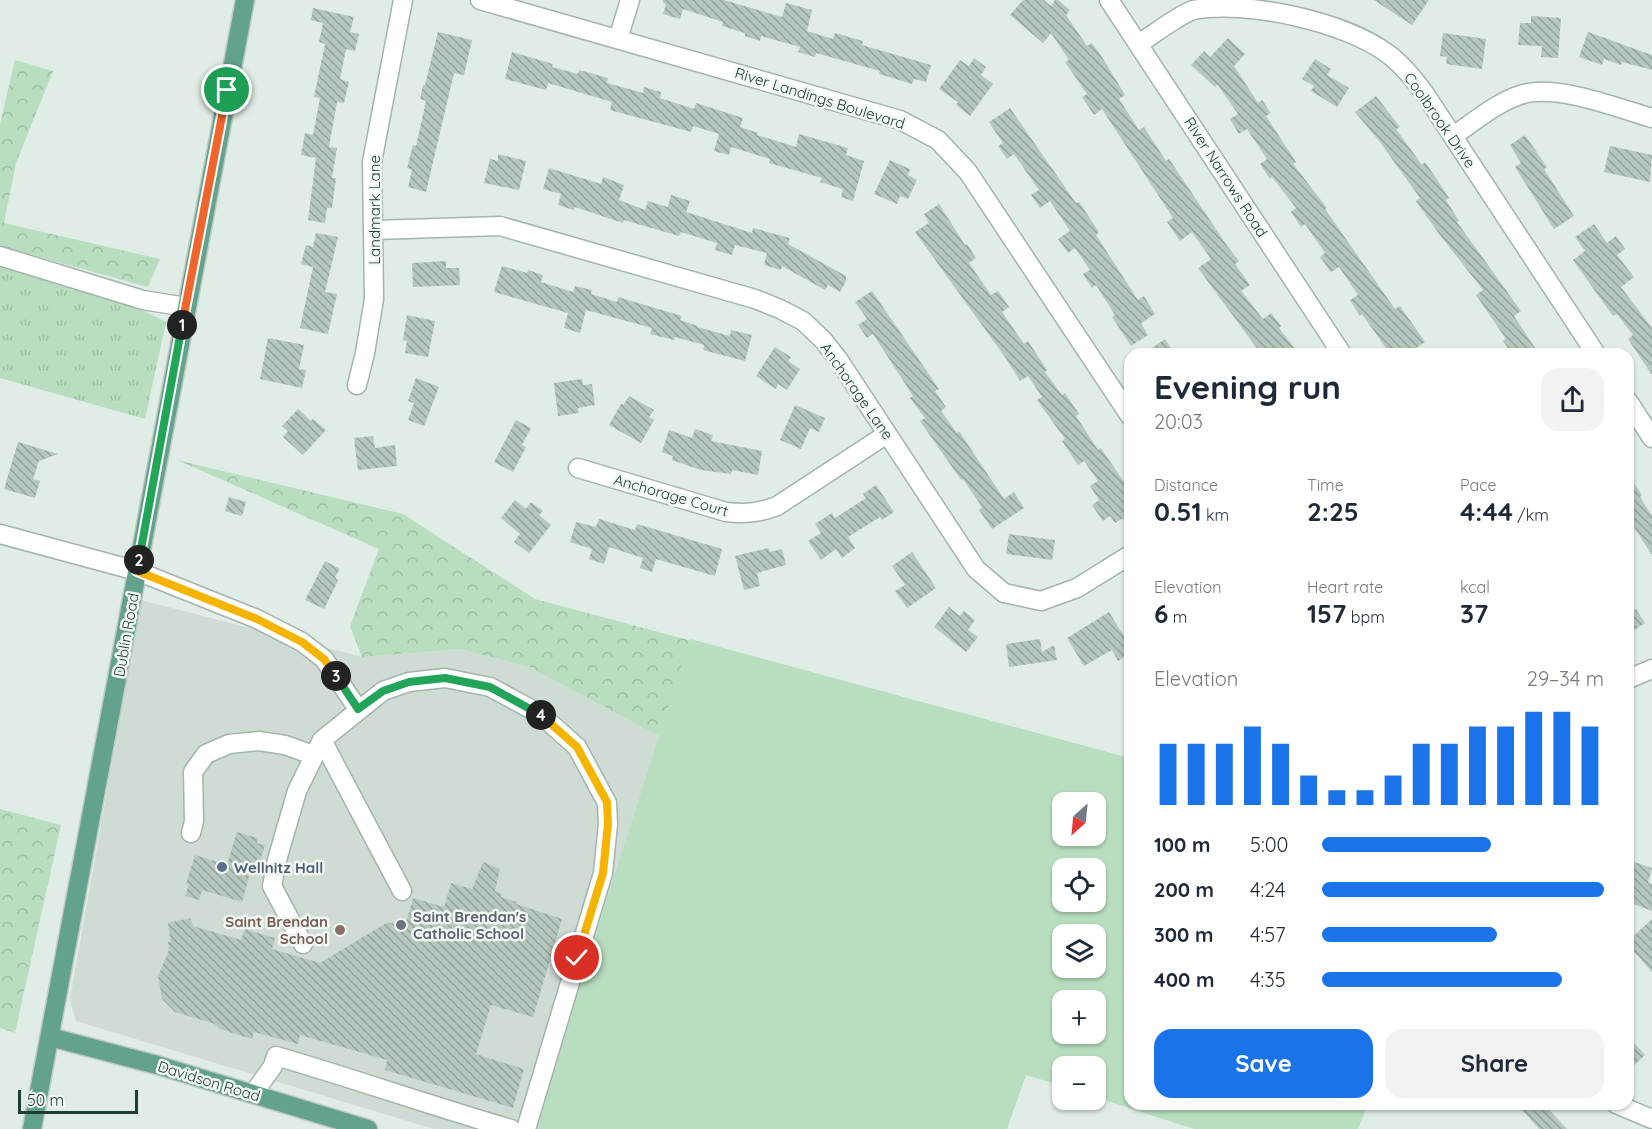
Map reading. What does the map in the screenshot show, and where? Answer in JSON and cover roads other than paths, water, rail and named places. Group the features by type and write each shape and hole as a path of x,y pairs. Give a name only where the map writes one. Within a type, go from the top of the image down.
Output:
{"main road":[{"name":"Dublin Road","path":"32,1129 112,713 244,0"},
{"name":"Davidson Road","path":"50,1037 111,1052 368,1129"}],"street":[{"name":"Landmark Lane","path":"357,385 374,299 372,162 403,0"},
{"name":"River Landings Boulevard","path":"480,0 900,120 938,140 968,172 1124,407"},
{"path":"618,39 630,0"},
{"name":"River Narrows Road","path":"1109,0 1338,348"},
{"name":"Coolbrook Drive","path":"1138,44 1192,10 1222,4 1255,4 1301,14 1342,29 1388,54 1408,72 1453,136 1592,348"},
{"path":"1453,136 1509,99 1541,91 1577,96 1652,117"},
{"name":"Anchorage Lane","path":"374,230 500,226 755,299 780,309 803,321 838,359 976,569 1004,593 1041,601 1077,588 1124,559"},
{"path":"0,256 143,300 186,307"},
{"path":"1634,410 1652,438"},
{"name":"Anchorage Court","path":"578,468 726,512 744,514 760,512 777,506 887,434"},
{"path":"0,534 137,571 257,619 302,642 324,659 358,709"},
{"path":"1634,677 1652,669"},
{"path":"303,945 272,886 297,791 317,748 358,709 383,691 409,682 445,678 490,687 540,714 577,747 607,802 608,824 603,873 526,1129"},
{"path":"191,833 194,820 193,772 206,754 229,744 260,741 317,748"},
{"path":"317,748 402,891"},
{"path":"253,1094 273,1066 276,1056 395,1091 417,1101 511,1129"},
{"path":"1630,1110 1652,1119"}],"place":[{"name":"Wellnitz Hall","path":"222,867"},
{"name":"Saint Brendan's Catholic School","path":"401,925"},
{"name":"Saint Brendan School","path":"340,930"}]}
